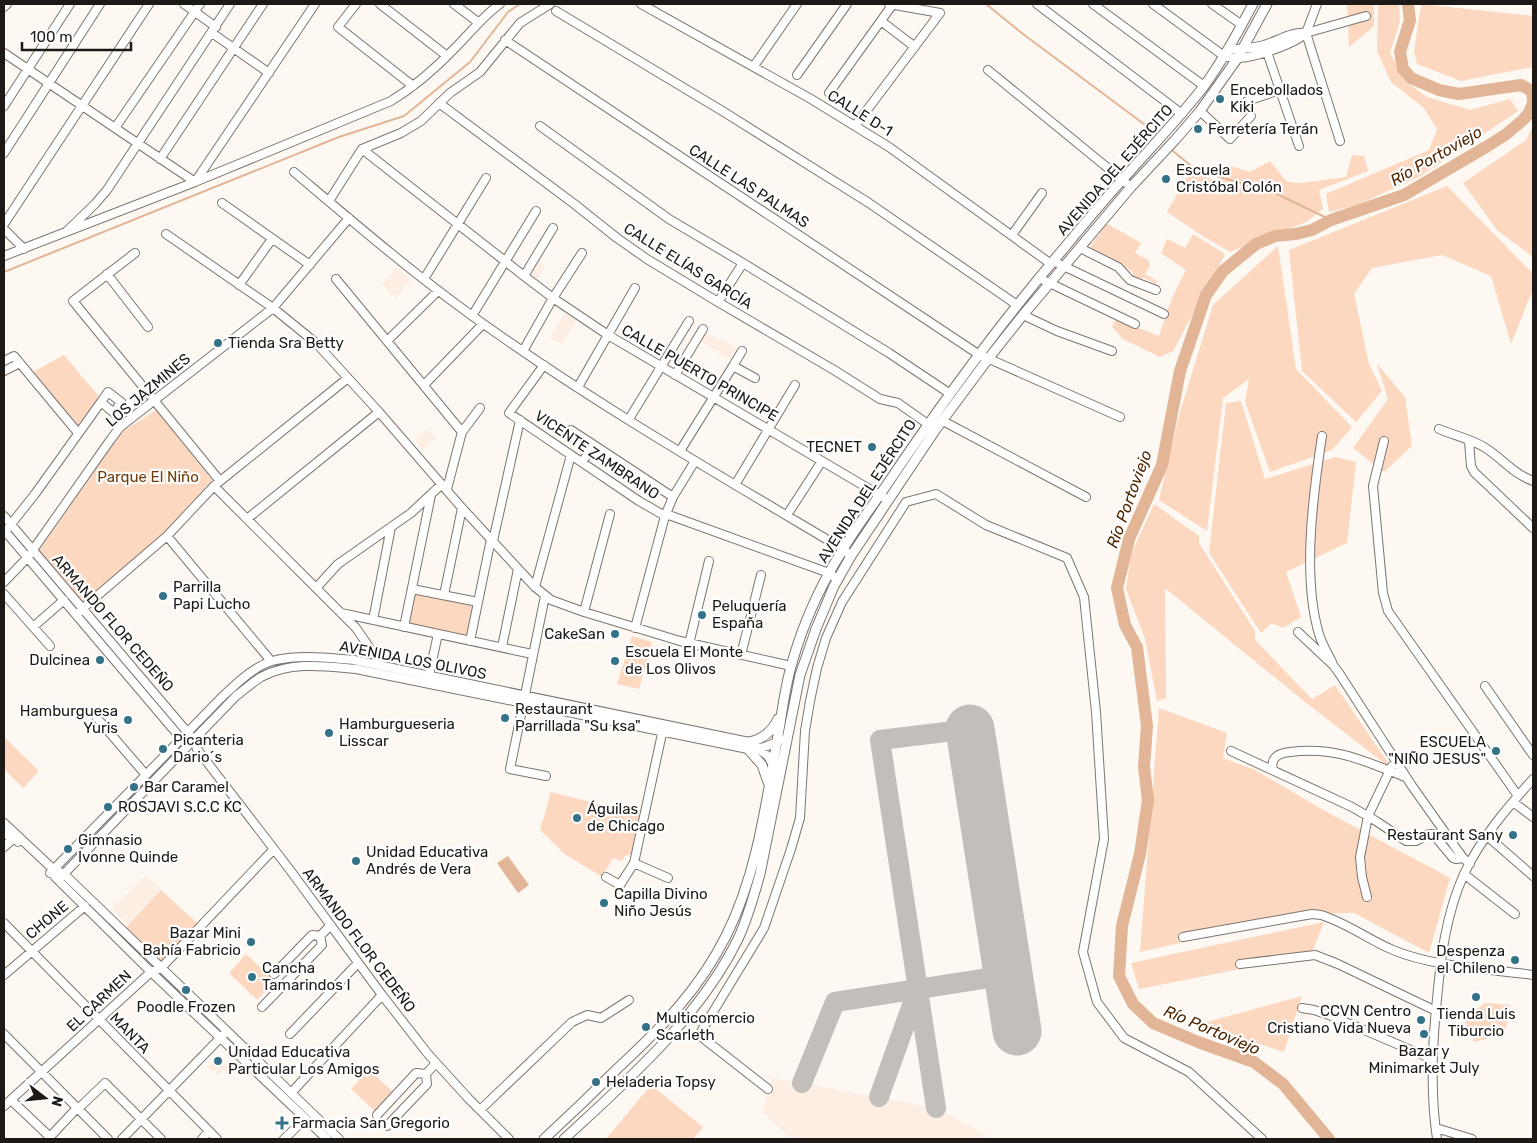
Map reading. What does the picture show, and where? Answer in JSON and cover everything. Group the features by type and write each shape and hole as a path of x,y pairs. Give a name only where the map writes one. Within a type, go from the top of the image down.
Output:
{"main road":[{"name":"AVENIDA DEL EJÉRCITO","path":"564,1139 693,1010 717,976 738,938 752,902 762,866 773,786 772,762 791,666 806,622 843,548 928,423 978,354 1039,278 1122,180 1182,114 1204,86 1254,4"},
{"name":"AVENIDA DEL EJÉRCITO","path":"544,1139 656,1033 677,1010 712,962 727,934 748,879 789,729 800,675 816,629 851,556 936,429 944,421 988,359 1131,187 1200,111 1237,58 1267,4"},
{"path":"773,786 762,765 748,746 768,734 775,725 782,709"}],"street":[{"path":"4,106 70,4"},
{"path":"4,154 100,4"},
{"path":"4,224 149,4"},
{"path":"184,4 234,48 269,73"},
{"path":"115,128 200,4"},
{"path":"63,234 107,190 230,4"},
{"path":"160,159 263,4"},
{"path":"195,182 314,4"},
{"path":"356,4 338,28 413,86"},
{"path":"380,4 447,56"},
{"path":"454,4 479,23"},
{"path":"4,256 195,182 399,97 447,56 500,4"},
{"path":"329,201 362,149 410,128 421,121 450,93 480,72 520,23 550,4"},
{"name":"CALLE D-1","path":"641,4 754,66 855,126 917,166 1052,263 1064,266 1164,314"},
{"path":"754,66 797,4"},
{"path":"797,75 847,4"},
{"path":"829,93 881,21 891,4 940,13 855,126"},
{"path":"1037,4 1182,114"},
{"path":"1093,4 1204,86"},
{"path":"1153,4 1237,58 1266,48 1300,32 1306,33 1366,16"},
{"path":"1212,4 1242,25"},
{"path":"1317,4 1306,33 1340,141"},
{"path":"556,11 732,117 861,198 1017,305"},
{"path":"881,21 915,46"},
{"name":"CALLE LAS PALMAS","path":"505,40 978,354 1120,417"},
{"path":"1226,52 1266,48"},
{"path":"1266,48 1298,146"},
{"path":"4,54 195,182"},
{"path":"988,70 1131,187"},
{"path":"1247,101 1280,90"},
{"name":"CALLE ELÍAS GARCÍA","path":"439,103 630,248 880,399 898,403 936,429"},
{"path":"1200,111 1230,139 1251,116"},
{"path":"540,126 669,220 743,263 949,393"},
{"name":"CALLE PUERTO PRINCIPE","path":"362,149 504,262 608,335 888,500"},
{"path":"294,172 438,291 523,352 694,461 843,548 851,556"},
{"path":"424,279 486,178"},
{"path":"1012,235 1042,193"},
{"path":"222,203 310,265"},
{"path":"472,316 536,211"},
{"name":"LOS JAZMINES","path":"4,582 30,554 120,427 273,308 349,218"},
{"path":"524,276 553,228"},
{"path":"4,229 24,249"},
{"path":"166,234 273,308 310,338 379,412 462,508 545,596 559,604 689,644 791,666"},
{"path":"239,285 272,239"},
{"path":"1080,248 1118,267 1130,280 1156,290"},
{"path":"523,352 553,298 582,252"},
{"path":"135,253 73,301 154,400 247,519 361,634 382,666"},
{"path":"718,302 743,263"},
{"path":"107,274 148,327"},
{"path":"1039,278 1135,324"},
{"path":"336,279 462,432"},
{"path":"578,387 635,288"},
{"path":"387,341 438,291"},
{"path":"1023,315 1057,331 1112,351"},
{"path":"629,419 689,321"},
{"path":"424,385 483,324"},
{"path":"675,375 702,329"},
{"path":"680,451 742,351"},
{"path":"4,361 14,356 78,433"},
{"path":"4,371 20,363"},
{"name":"VICENTE ZAMBRANO","path":"544,365 509,413 638,501 665,515 829,573 838,580"},
{"path":"733,366 755,378"},
{"path":"76,614 167,536 217,483 348,378"},
{"path":"735,485 795,385"},
{"path":"4,531 11,525 35,494 101,402"},
{"path":"316,588 338,564 411,513 430,495 444,487 462,432 480,408"},
{"path":"247,519 379,412"},
{"path":"470,640 520,420"},
{"path":"944,421 1086,497"},
{"path":"1439,429 1483,447 1509,468 1523,477 1533,480"},
{"path":"572,430 673,497"},
{"path":"1322,436 1312,521 1312,602 1318,632 1333,665 1406,777 1466,861"},
{"path":"1384,441 1373,486 1383,593 1388,611 1516,799 1533,817"},
{"path":"1469,441 1470,466 1474,472 1533,528"},
{"path":"582,462 594,445"},
{"path":"535,587 572,455"},
{"path":"636,628 665,515 694,461"},
{"path":"787,515 822,461"},
{"path":"768,1089 699,1036 764,928 800,818 810,701 826,638 842,602 906,502 936,494 986,525 1067,558 1084,597 1097,722 1104,839 1083,952 1097,1002 1124,1038 1189,1072 1262,1139"},
{"path":"404,627 430,495"},
{"path":"444,595 462,508"},
{"path":"584,612 610,514"},
{"name":"ARMANDO FLOR CEDEÑO","path":"4,516 64,600 181,739 188,746 197,749"},
{"path":"373,620 391,527"},
{"name":"ARMANDO FLOR CEDEÑO","path":"4,531 30,554 83,608 188,732 194,740 197,749 382,995 436,1063 509,1139"},
{"path":"167,536 271,661"},
{"path":"689,644 710,561"},
{"path":"502,647 518,569"},
{"path":"741,655 761,575"},
{"path":"412,588 478,602"},
{"path":"4,594 50,646"},
{"path":"545,596 510,769 546,776"},
{"path":"33,627 64,600"},
{"path":"341,613 532,654"},
{"path":"1298,632 1333,665"},
{"path":"429,675 438,634"},
{"name":"AVENIDA LOS OLIVOS","path":"52,871 241,680 271,661 313,657 354,660 429,675 523,699"},
{"name":"AVENIDA LOS OLIVOS","path":"58,880 236,696 261,678 291,666 356,669 523,699 760,749 772,762"},
{"path":"1485,686 1533,755"},
{"path":"97,718 146,775"},
{"path":"606,876 620,885 634,863 663,728"},
{"path":"760,749 776,742 789,729"},
{"path":"1273,770 1273,760 1281,753 1320,750 1360,758 1406,777"},
{"path":"1231,751 1352,807 1406,841 1416,841 1433,834 1453,858 1466,861"},
{"path":"1367,897 1360,857 1368,816 1395,760"},
{"path":"1437,1139 1432,1087 1432,1059 1440,963 1447,922 1464,874 1466,861 1533,779"},
{"path":"4,823 52,871 58,880 151,972 327,1139"},
{"path":"4,834 14,838 52,871 64,874 226,1032 340,1139"},
{"path":"1487,836 1533,876"},
{"path":"4,847 14,838"},
{"name":"EL CARMEN","path":"4,1106 151,972 161,968 273,850"},
{"path":"634,863 668,878"},
{"path":"1464,874 1515,914"},
{"name":"CHONE","path":"4,975 85,906"},
{"path":"1183,937 1321,914 1394,950 1416,958 1533,975"},
{"name":"MANTA","path":"4,923 217,1139"},
{"path":"320,936 330,926"},
{"path":"274,974 312,935 320,936"},
{"path":"262,1008 322,945 320,936"},
{"path":"1240,964 1315,955 1436,1012"},
{"path":"290,1034 358,963"},
{"path":"290,1093 382,995"},
{"path":"480,1110 572,1022 587,1015 601,1018 629,1000"},
{"path":"1302,1008 1329,1015 1432,1059"},
{"path":"122,1139 226,1032"},
{"path":"4,1034 108,1139"},
{"path":"387,1126 427,1084 426,1074 436,1063"},
{"path":"376,1115 416,1073 426,1074"},
{"path":"11,1100 49,1138 105,1083 161,1139"},
{"path":"284,1139 305,1118"},
{"path":"1436,1128 1472,1139"},
{"path":"202,1139 209,1132"}],"shaded area":[{"path":"538,261 545,266 538,279 530,273"},
{"path":"396,267 411,280 395,298 382,285"},
{"path":"565,313 576,320 562,345 550,337"},
{"path":"701,332 708,333 718,340 731,344 731,347 736,349 730,359 718,354 719,351 697,339"},
{"path":"427,429 436,438 423,450 415,441"},
{"path":"508,856 529,885 518,893 497,863"},
{"path":"146,875 161,890 127,924 112,909"},
{"name":"Unidad Educativa Particular Los Amigos","path":"219,1056 228,1066 219,1075 215,1070 212,1072 207,1067"},
{"path":"772,1078 936,1108 986,1134 984,1139 788,1139 789,1137 762,1112"}],"green space":[{"path":"1347,4 1374,4 1374,26 1349,47"},
{"path":"1378,4 1399,4 1400,21 1390,53 1405,81 1427,97 1470,110 1510,99 1518,111 1419,177 1357,205 1329,212 1326,194 1429,150 1437,129 1424,108 1391,82 1377,51"},
{"path":"1421,4 1533,16 1533,67 1461,81 1417,64 1414,51"},
{"path":"1533,126 1533,257 1497,230 1463,183 1526,140"},
{"path":"1352,155 1364,156 1368,171 1319,190 1323,209 1306,222 1230,252 1167,212 1190,172 1217,181 1230,166 1250,172 1270,161 1287,182 1301,183 1346,177"},
{"path":"1447,186 1533,274 1533,289 1511,344 1491,276 1442,255 1372,268 1354,294 1369,364 1382,391 1356,422 1302,371 1289,250"},
{"path":"1106,223 1141,243 1135,253 1148,260 1150,266 1145,274 1157,281 1156,284 1145,278 1139,281 1133,275 1133,272 1090,248"},
{"path":"1193,234 1225,254 1173,351 1160,357 1123,339 1112,327 1116,319 1159,336 1172,298 1186,270 1161,253 1167,239 1185,248"},
{"path":"1278,246 1296,369 1352,427 1332,450 1270,472 1245,402 1249,379 1223,398 1207,531 1159,500 1180,412 1213,305"},
{"path":"64,355 100,398 78,429 33,372"},
{"path":"1377,364 1405,397 1412,446 1384,472 1353,448 1388,399"},
{"path":"1241,401 1265,479 1335,457 1356,462 1347,543 1286,572 1301,617 1283,628 1272,623 1261,633 1209,553 1226,403"},
{"name":"Parque El Niño","path":"156,410 212,480 163,533 84,603 39,551 122,432"},
{"path":"1154,504 1199,536 1199,543 1255,631 1255,640 1312,699 1335,685 1393,770 1305,702 1165,588 1166,698 1157,701 1145,639 1126,589 1131,554"},
{"path":"414,593 474,604 467,637 408,624"},
{"path":"83,618 180,729 179,730"},
{"path":"632,636 652,642 639,689 617,684"},
{"path":"1159,708 1227,733 1223,758 1255,770 1325,811 1450,878 1429,953 1354,913 1306,914 1140,952"},
{"path":"4,737 39,771 23,788 4,769"},
{"path":"551,792 613,808 640,812 631,854 625,856 622,861 613,858 602,877 566,855 540,830"},
{"path":"161,890 199,925 160,962 126,927"},
{"path":"1324,922 1311,955 1139,989 1131,963"},
{"name":"Cancha Tamarindos I","path":"246,954 275,981 257,1000 229,973"},
{"path":"1302,996 1284,1052 1199,1024"},
{"path":"1485,1003 1510,1005 1505,1034 1474,1042 1464,1018"},
{"path":"369,1070 394,1093 376,1112 351,1089"},
{"path":"651,1085 703,1127 693,1139 606,1139"}],"waterway":[{"path":"4,272 339,137 404,116 470,62 508,12 520,4"},
{"path":"986,4 1023,34 1156,133"},
{"name":"Río Portoviejo","path":"1408,4 1410,20 1400,52 1403,69 1411,78 1439,90 1459,94 1521,85 1532,91 1533,101"},
{"name":"Río Portoviejo","path":"1329,1139 1283,1084 1254,1062 1198,1042 1153,1023 1133,1004 1119,976 1122,926 1140,854 1148,800 1144,767 1147,726 1137,647 1125,625 1117,588 1129,539 1162,465 1180,371 1206,295 1223,271 1256,244 1275,236 1312,230 1331,220 1404,195 1505,135 1523,120 1529,113 1533,103"},
{"path":"1173,151 1196,170 1275,193 1331,220"}],"taxiway":[{"path":"936,1108 880,740 970,729"},
{"path":"802,1083 835,1002 1008,975"},
{"path":"879,1097 917,991"}],"runway":[{"path":"970,729 1017,1031"}],"place":[{"name":"Encebollados Kiki","path":"1220,99"},
{"name":"Ferretería Terán","path":"1198,129"},
{"name":"Escuela Cristóbal Colón","path":"1166,179"},
{"name":"Tienda Sra Betty","path":"218,343"},
{"name":"TECNET","path":"872,447"},
{"name":"Parrilla Papi Lucho","path":"163,596"},
{"name":"Peluquería España","path":"702,615"},
{"name":"CakeSan","path":"615,634"},
{"name":"Dulcinea","path":"100,660"},
{"name":"Escuela El Monte de Los Olivos","path":"615,661"},
{"name":"Restaurant Parrillada \"Su ksa\"","path":"505,718"},
{"name":"Hamburguesa Yuris","path":"128,720"},
{"name":"Hamburgueseria Lisscar","path":"329,733"},
{"name":"Picanteria Dario´s","path":"163,749"},
{"name":"ESCUELA \"NIÑO JESUS\"","path":"1496,751"},
{"name":"Bar Caramel","path":"134,787"},
{"name":"ROSJAVI S.C.C KC","path":"108,807"},
{"name":"Águilas de Chicago","path":"577,818"},
{"name":"Restaurant Sany","path":"1513,835"},
{"name":"Gimnasio Ivonne Quinde","path":"68,849"},
{"name":"Unidad Educativa Andrés de Vera","path":"356,861"},
{"name":"Capilla Divino Niño Jesús","path":"604,903"},
{"name":"Bazar Mini Bahía Fabricio","path":"251,942"},
{"name":"Despenza el Chileno","path":"1515,960"},
{"name":"Cancha Tamarindos I","path":"252,977"},
{"name":"Poodle Frozen","path":"186,990"},
{"name":"Tienda Luis Tiburcio","path":"1476,997"},
{"name":"CCVN Centro Cristiano Vida Nueva","path":"1421,1020"},
{"name":"Multicomercio Scarleth","path":"646,1027"},
{"name":"Bazar y Minimarket July","path":"1424,1034"},
{"name":"Unidad Educativa Particular Los Amigos","path":"218,1061"},
{"name":"Heladeria Topsy","path":"596,1082"},
{"name":"Farmacia San Gregorio","path":"282,1123"}]}
